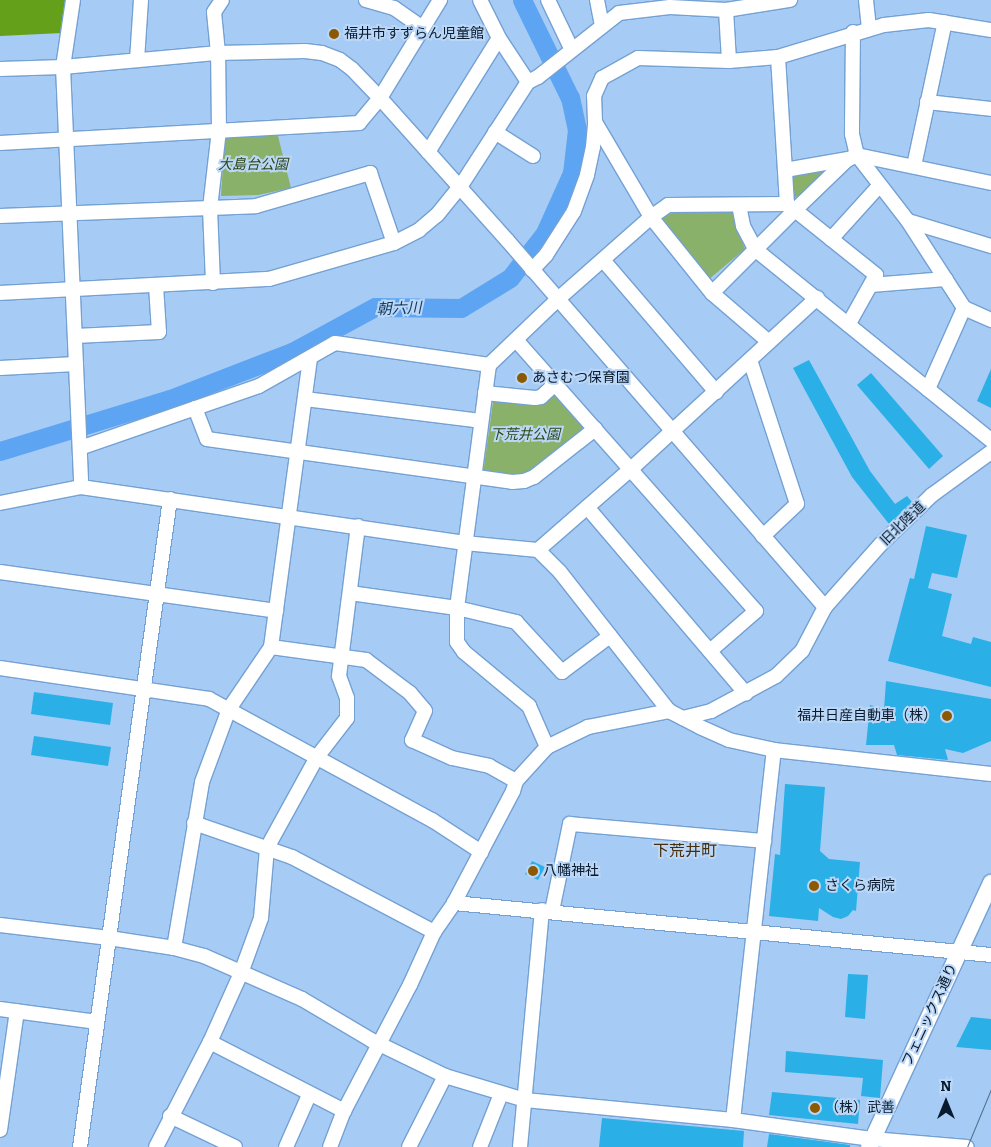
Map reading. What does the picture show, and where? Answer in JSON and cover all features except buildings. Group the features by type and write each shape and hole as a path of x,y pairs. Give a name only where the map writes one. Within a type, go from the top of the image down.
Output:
{"main road":[{"name":"フェニックス通り","path":"871,1143 991,883"}],"street":[{"path":"73,0 63,66 81,487"},
{"path":"137,60 141,0"},
{"path":"213,283 210,208 219,130 218,53 214,12 222,0"},
{"path":"366,0 394,8 423,28"},
{"path":"0,143 359,123 380,98 440,0"},
{"path":"480,0 499,38 533,79"},
{"path":"548,0 569,52"},
{"path":"597,0 602,25"},
{"path":"0,293 269,279 394,243 419,230 437,215 460,187 495,132 533,79 619,13 670,3 726,10 790,0"},
{"path":"866,0 869,28"},
{"path":"726,10 729,61"},
{"path":"530,268 546,255 574,210 587,175 594,147 596,122 594,96 602,78 638,58 647,56 729,61 778,57 869,28 929,20 991,30"},
{"path":"914,166 945,22"},
{"path":"853,32 853,157 908,221 964,308 991,320"},
{"path":"428,152 499,38"},
{"path":"0,70 218,53 305,51 322,53 340,60 352,69 380,98 507,240 825,607"},
{"path":"778,57 785,170 791,207"},
{"path":"927,102 991,109"},
{"path":"596,122 651,217 712,293 770,342"},
{"path":"495,132 532,156"},
{"path":"712,293 756,250 791,207 853,157"},
{"path":"785,170 853,157 914,166 991,183"},
{"path":"0,216 256,206 370,173 394,243"},
{"path":"831,239 879,186"},
{"path":"547,747 529,706 464,652 457,642 457,608 489,365 558,300 651,217 668,205 791,207 876,275 848,325"},
{"path":"739,205 743,226 756,250 991,440"},
{"path":"908,221 991,246"},
{"path":"603,260 716,392"},
{"path":"871,285 946,279"},
{"path":"75,336 159,332 156,286"},
{"path":"538,550 631,469 817,298"},
{"path":"928,389 964,308"},
{"path":"516,340 756,611 710,651"},
{"path":"80,446 259,386 310,359 335,343 489,365"},
{"path":"174,948 202,782 229,709 271,647 310,359"},
{"path":"750,360 797,504 763,536"},
{"path":"0,368 76,364"},
{"path":"485,393 535,398 541,397 555,384"},
{"path":"305,398 481,421"},
{"path":"195,408 207,439 512,482 524,482 534,477 595,429"},
{"name":"旧北陸道","path":"682,718 711,711 746,694 776,676 802,651 825,607 880,544 926,502 991,452"},
{"path":"0,503 81,487 465,543 538,550 560,572 669,710 682,718 729,740 774,750 876,759 991,774"},
{"path":"80,1147 170,499"},
{"path":"587,507 746,694"},
{"path":"156,1147 170,1116 210,1042 241,973 261,918 267,848 317,757 347,718 347,698 339,676 358,526"},
{"path":"0,572 276,611"},
{"path":"350,593 457,608 516,622 562,672 610,636"},
{"path":"271,647 366,660 410,693 425,711 412,740 452,758 489,766 516,781"},
{"path":"0,668 209,699 432,820 481,852"},
{"path":"330,1147 344,1112 410,985 434,932 454,903 516,781 547,747 588,728 669,710"},
{"path":"733,1120 774,750"},
{"path":"194,823 292,857 434,932"},
{"path":"520,1147 547,911 570,824 764,841"},
{"path":"454,903 991,955"},
{"path":"0,925 109,938 174,948 204,956 302,999 379,1043 445,1076 525,1100 733,1120 871,1143 967,1147"},
{"path":"0,1009 97,1022"},
{"path":"0,1130 17,1011"},
{"path":"210,1042 344,1112"},
{"path":"409,1147 445,1076"},
{"path":"480,1147 501,1094"},
{"path":"286,1147 309,1095"},
{"path":"170,1116 235,1147"}],"green space":[{"path":"0,0 67,0 62,33 0,36"},
{"name":"大島台公園","path":"277,132 291,188 258,195 221,196 225,135"},
{"path":"839,164 816,185 791,200 791,174"},
{"path":"731,209 745,249 708,280 662,218 676,211"},
{"name":"下荒井公園","path":"553,393 588,431 532,475 518,479 483,474 494,395"}],"waterway":[{"name":"朝六川","path":"0,451 170,399 292,352 375,307 461,308 510,278 545,233 572,173 577,130 570,98 522,0"}],"tram line":[{"path":"967,1147 991,1089"}],"place":[{"name":"福井市すずらん児童館","path":"334,34"},
{"name":"あさむつ保育園","path":"522,378"},
{"name":"福井日産自動車（株）","path":"947,716"},
{"name":"八幡神社","path":"533,871"},
{"name":"さくら病院","path":"814,886"},
{"name":"（株）武善","path":"815,1108"}],"district":[{"name":"下荒井町","path":"685,851"}]}
